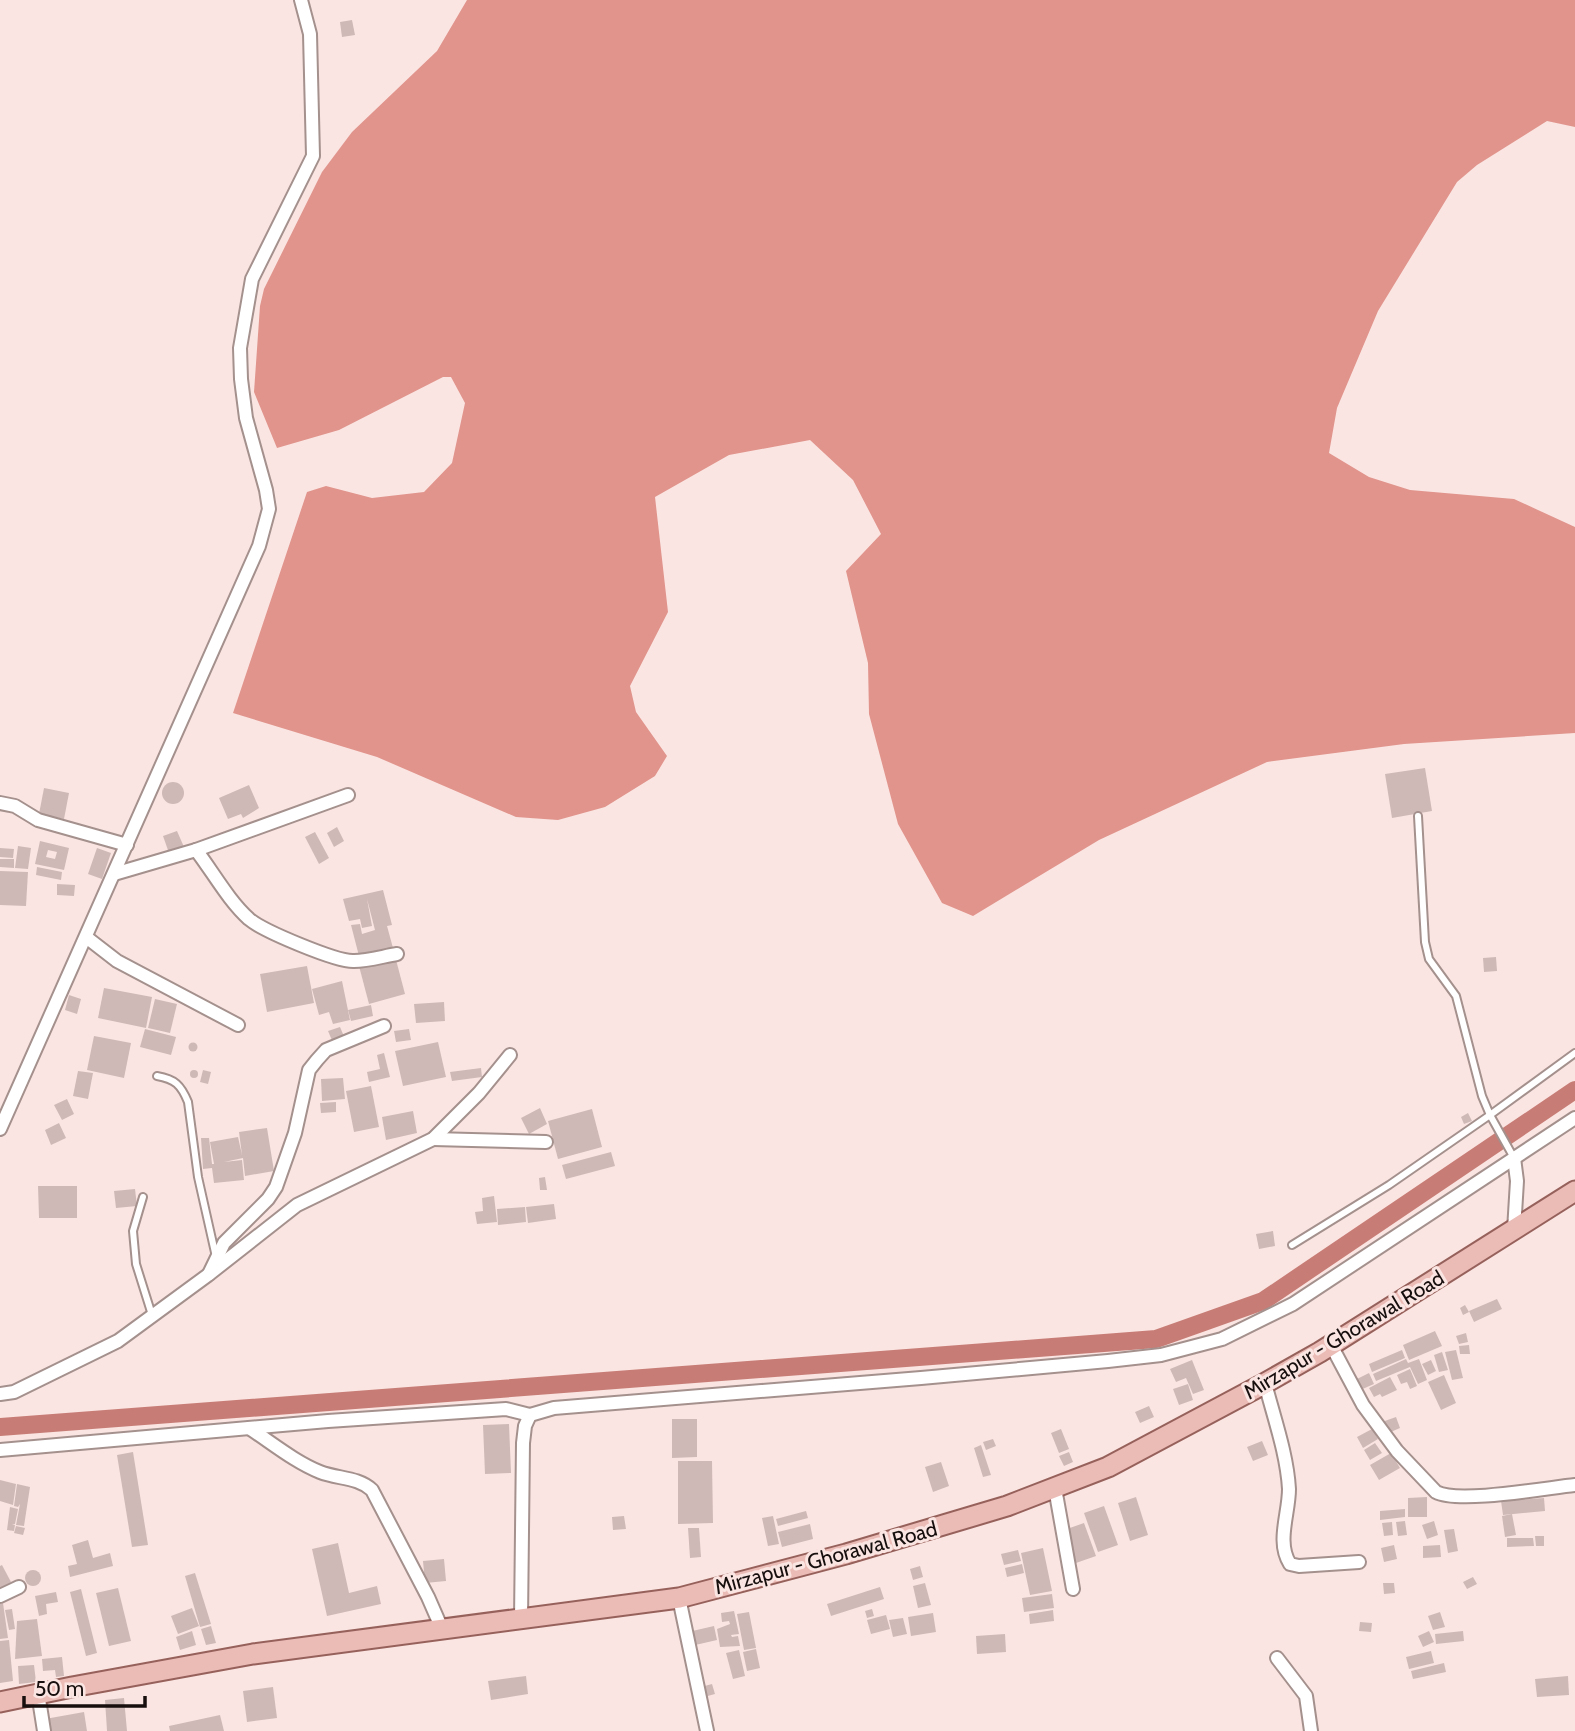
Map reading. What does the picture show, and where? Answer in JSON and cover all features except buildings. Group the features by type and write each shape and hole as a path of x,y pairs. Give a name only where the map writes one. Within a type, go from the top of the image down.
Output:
{"main road":[{"name":"Mirzapur - Ghorawal Road","path":"0,1702 253,1654 679,1598 942,1527 1108,1467 1331,1346 1575,1191"}],"street":[{"path":"0,1129 259,546 269,509 246,418 240,348 252,279 313,156 310,34 301,0"},
{"path":"114,874 196,850 348,795"},
{"path":"0,803 15,806 38,820 127,845"},
{"path":"196,850 240,909 250,920 265,929 287,940 352,962 397,954"},
{"path":"86,937 117,961 238,1025"},
{"path":"208,1275 224,1243 268,1199 276,1187 295,1133 309,1070 326,1050 384,1026"},
{"path":"0,1394 14,1392 118,1341 297,1205 433,1139 479,1093 510,1055"},
{"path":"0,1450 506,1409 530,1415 554,1408 1161,1355 1210,1342 1270,1317 1293,1304 1513,1155 1575,1118"},
{"path":"433,1139 545,1142"},
{"path":"1513,1155 1517,1169 1514,1230"},
{"path":"1331,1346 1363,1405 1397,1451 1443,1496 1575,1485"},
{"path":"1265,1383 1289,1487 1283,1545 1290,1564 1299,1566 1359,1562"},
{"path":"521,1620 523,1443 525,1426 530,1415"},
{"path":"249,1428 292,1457 321,1472 364,1483 372,1490 442,1629"},
{"path":"1055,1488 1073,1589"},
{"path":"0,1596 19,1587"},
{"path":"679,1598 707,1731"},
{"path":"1277,1658 1306,1696 1311,1731"},
{"path":"38,1693 44,1731"}],"lane":[{"path":"1418,816 1424,942 1429,960 1456,996 1473,1065 1490,1115 1513,1155"},
{"path":"1292,1245 1389,1185 1575,1053"},
{"path":"157,1076 173,1079 184,1091 188,1102 198,1177 216,1256"},
{"path":"143,1197 133,1231 136,1264 152,1317"}],"shaded area":[{"path":"467,0 1575,0 1575,127 1547,121 1477,165 1457,182 1378,311 1337,408 1329,453 1369,477 1410,490 1514,499 1575,527 1575,733 1404,744 1267,762 1099,840 973,916 942,903 898,824 869,714 868,663 846,571 881,534 853,480 810,440 729,455 655,497 668,612 630,686 636,712 667,756 655,776 605,807 558,820 516,817 377,757 233,713 307,492 326,486 372,498 424,492 452,463 465,403 451,377 443,377 339,430 277,448 254,392 260,306 264,289 322,172 352,132 437,51"}],"waterway":[{"path":"0,1427 1156,1339 1263,1301 1575,1090"}]}
